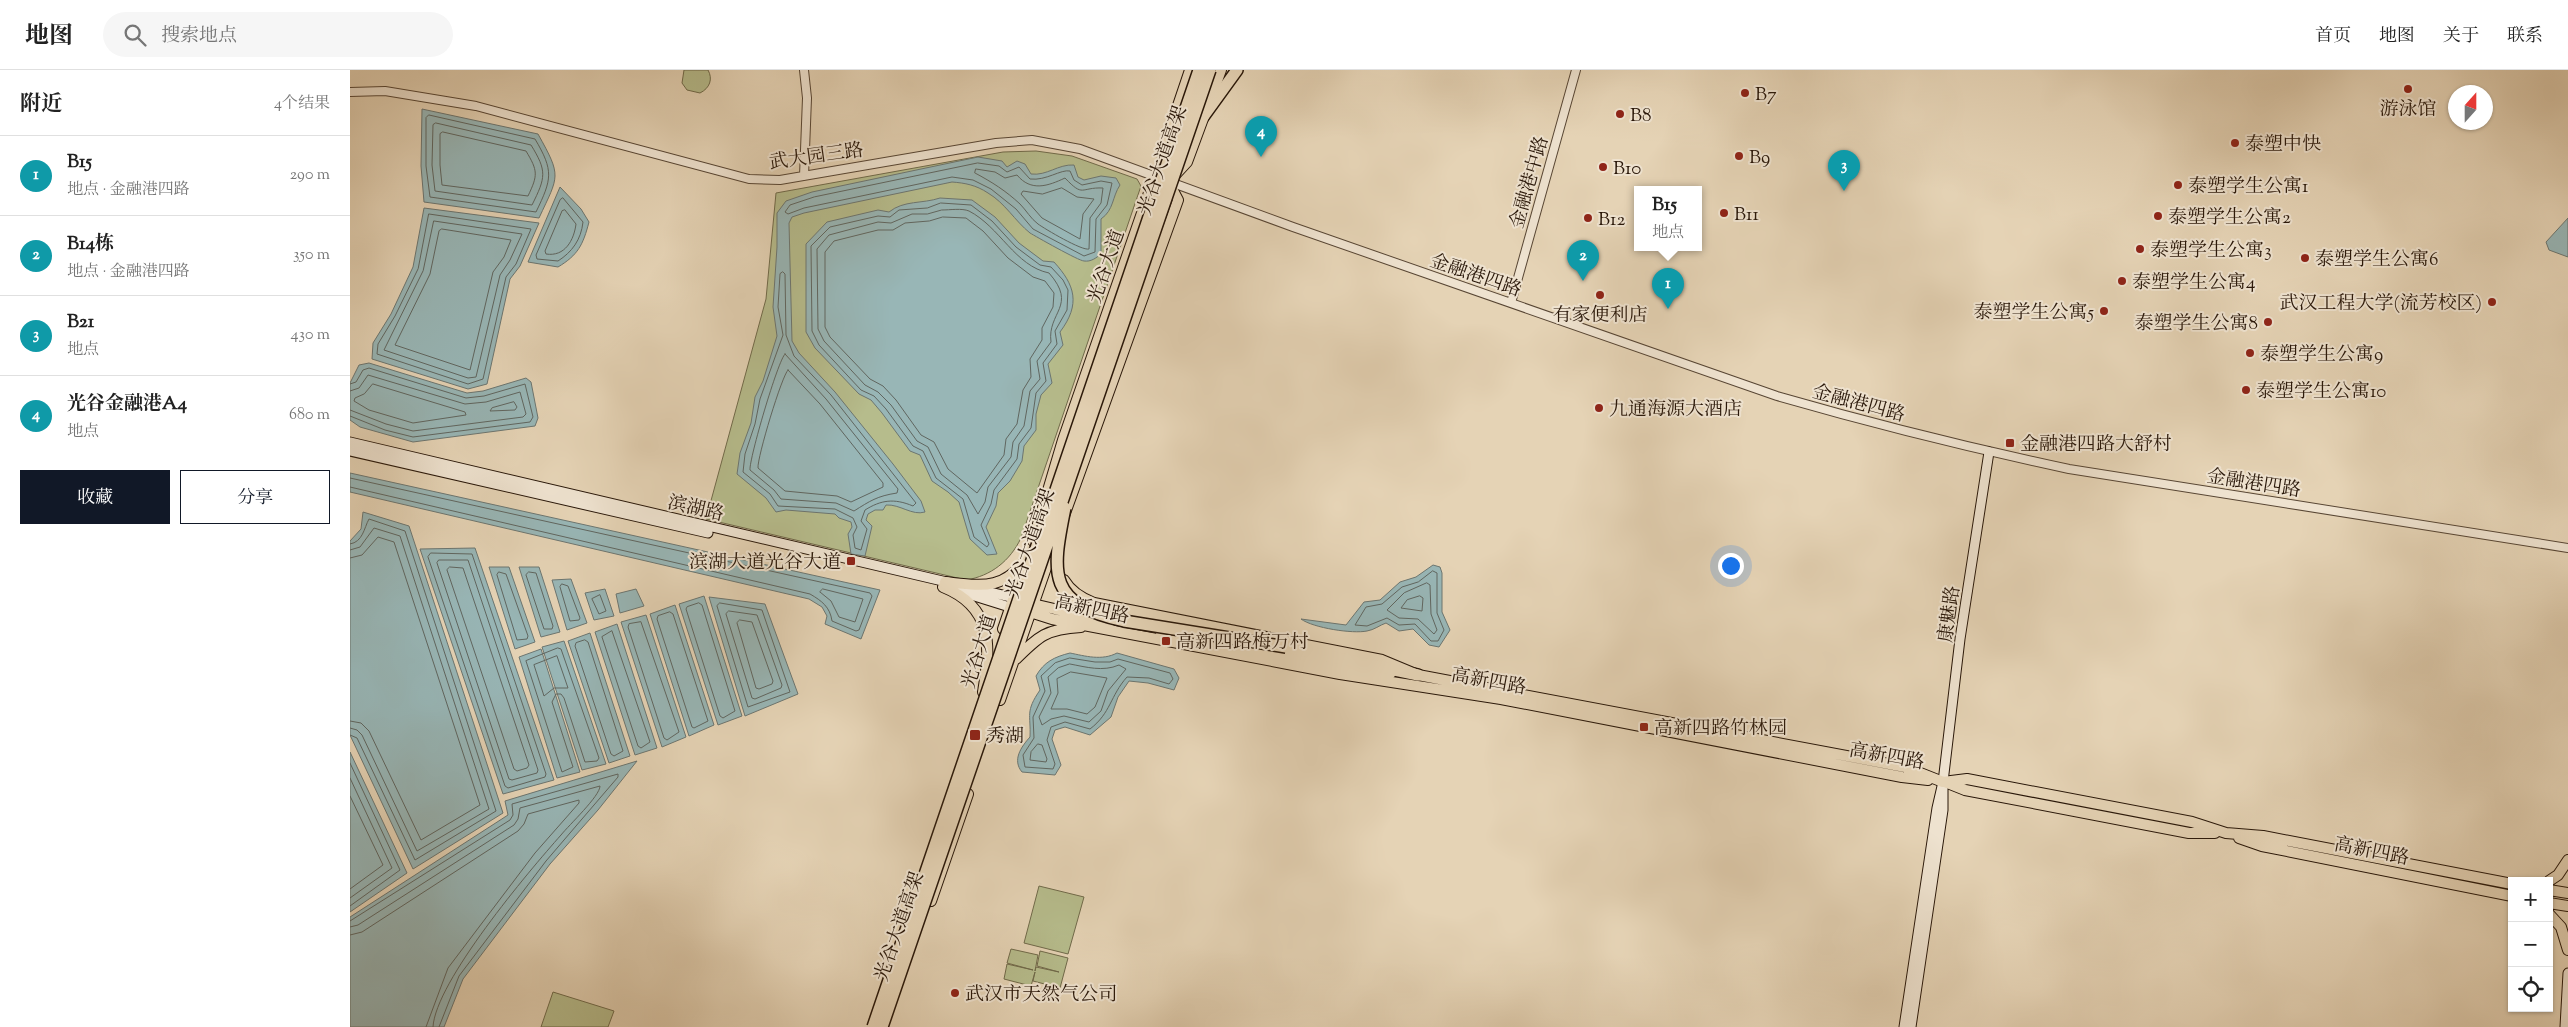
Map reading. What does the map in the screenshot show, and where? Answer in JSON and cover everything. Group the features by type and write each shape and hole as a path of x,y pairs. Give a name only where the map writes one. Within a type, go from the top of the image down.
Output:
{"highway":[{"name":"光谷大道高架","path":"874,1027 1199,70"},
{"name":"光谷大道高架","path":"882,1027 1210,70"},
{"path":"1203,118 1237,70"},
{"path":"1080,448 1065,510 1057,565 1065,593 1075,604 1089,611 1124,620 1286,648 1418,675"}],"main road":[{"name":"光谷大道","path":"888,1027 1032,608 1178,200 1169,183 1162,153 1190,70"},
{"name":"光谷大道","path":"868,1027 983,696 1063,440 1150,190 1169,183 1187,162 1221,70"},
{"name":"滨湖路","path":"350,442 944,584 989,598 1010,607 1032,608"},
{"name":"滨湖路","path":"350,451 944,584 1013,596 1032,608"},
{"name":"康魅路","path":"1904,1027 1935,818 1943,782 1960,639 1989,452"},
{"name":"高新四路","path":"1062,523 1058,561 1061,574 1068,588 1080,597 1094,603 1382,660 1418,675"},
{"path":"944,584 987,586 1006,581 1028,557"},
{"path":"944,584 968,601 987,632 987,668 983,696"},
{"name":"高新四路","path":"1032,608 1365,670 1418,675 1905,767 1943,782"},
{"name":"高新四路","path":"1032,608 1095,627 1340,674 1501,699 1902,777 1943,782 1967,779 2192,822 2262,846 2508,895"},
{"path":"1007,681 1015,661 1038,637 1053,631 1095,627"},
{"name":"康魅路","path":"1911,1027 1943,810 1943,782"},
{"name":"高新四路","path":"2226,834 2263,836 2508,883"},
{"path":"2553,878 2558,875 2568,860"},
{"path":"2553,891 2568,893"},
{"path":"2553,904 2568,906"},
{"path":"2553,919 2561,928 2568,950"},
{"path":"2565,1027 2568,973"}],"street":[{"path":"804,70 807,98 804,176"},
{"name":"金融港中路","path":"1511,303 1576,70"},
{"name":"武大园三路","path":"350,92 385,91 476,106 749,179 780,180 996,143 1032,140 1080,149 1169,183"},
{"name":"金融港四路","path":"1169,183 1777,396 1989,452 2069,469 2568,548"}],"green space":[{"path":"684,70 708,70 710,80 708,86 700,93 687,90 682,83"},
{"path":"1036,151 1072,156 1137,179 1141,186 1021,538 1011,554 991,571 966,580 706,519 766,299 776,193 1003,152"},
{"path":"1039,886 1084,897 1068,954 1024,943"},
{"path":"1011,949 1038,955 1035,971 1036,967 1059,972 1037,966 1040,951 1068,958 1060,988 1033,981 1035,972 1031,986 1004,979 1007,964 1033,970 1007,963"},
{"path":"553,992 614,1011 608,1027 541,1027"}],"water":[{"path":"422,109 538,134 551,159 555,176 551,193 539,218 424,202 421,166"},
{"path":"978,157 1002,161 1007,167 1017,161 1025,164 1031,174 1074,165 1078,177 1084,180 1101,176 1116,178 1120,185 1111,207 1101,219 1101,254 1089,261 1074,257 1030,233 1000,202 984,190 957,182 804,213 792,217 789,223 792,341 799,353 835,392 893,464 921,501 925,512 915,512 891,505 886,505 883,510 875,510 868,514 866,520 872,526 865,556 851,554 848,534 852,527 851,522 839,518 835,514 786,510 776,512 766,498 737,474 740,453 751,423 755,397 763,381 777,336 773,307 777,213 786,201 812,192"},
{"path":"560,187 581,209 589,222 582,243 575,254 558,267 528,262"},
{"path":"940,198 972,200 995,217 1019,243 1043,261 1054,262 1067,279 1073,295 1071,312 1060,332 1063,345 1048,364 1052,383 1041,395 1036,414 1036,430 1024,446 1022,461 1010,481 998,493 996,506 986,527 997,554 987,555 970,539 959,502 932,481 920,455 910,451 871,400 859,394 815,348 806,332 806,244 827,222 878,210 889,212 907,204"},
{"path":"424,208 539,223 520,266 510,279 487,384 468,389 372,359 373,343 391,314 413,267"},
{"path":"2568,218 2568,257 2549,250 2546,242"},
{"path":"369,363 467,393 483,391 526,378 531,382 538,418 535,426 413,442 360,427 350,420 350,383 359,365"},
{"path":"350,473 880,590 861,639 825,624 827,616 822,607 809,599 350,492"},
{"path":"363,512 409,526 503,813 413,869 350,735 350,541 361,529"},
{"path":"475,548 554,780 503,794 420,549"},
{"path":"1433,565 1440,567 1442,573 1442,612 1450,630 1439,647 1429,645 1413,629 1399,631 1386,623 1370,630 1352,632 1323,628 1301,619 1346,625 1364,602 1380,600 1400,582 1416,577"},
{"path":"489,567 509,567 535,642 515,649"},
{"path":"519,567 539,567 560,632 541,637"},
{"path":"571,579 587,623 567,630 552,580"},
{"path":"605,589 614,616 594,620 585,593"},
{"path":"636,589 644,606 620,613 616,594"},
{"path":"704,596 742,716 718,725 679,604"},
{"path":"709,597 765,604 798,694 745,716"},
{"path":"675,605 714,725 689,736 650,614"},
{"path":"646,615 686,737 662,747 621,622"},
{"path":"617,624 657,748 635,755 595,632"},
{"path":"590,633 630,756 609,763 568,641"},
{"path":"564,641 606,764 582,770 542,647"},
{"path":"541,649 580,772 557,778 519,657"},
{"path":"1070,653 1105,657 1117,653 1174,669 1179,678 1174,690 1148,683 1129,681 1118,697 1111,717 1090,735 1065,727 1055,730 1052,739 1061,765 1055,775 1022,772 1019,767 1018,758 1021,749 1030,737 1032,703 1040,690 1036,676 1042,667 1050,661"},
{"path":"350,752 407,873 350,912"},
{"path":"637,761 598,810 550,864 463,979 444,1027 350,1027 350,917 508,815 505,801"}],"place":[{"name":"游泳馆","path":"2408,89"},
{"name":"B7","path":"1745,93"},
{"name":"B8","path":"1620,114"},
{"name":"泰塑中快","path":"2235,143"},
{"name":"B9","path":"1739,156"},
{"name":"光谷金融港A4","path":"1261,157"},
{"name":"B10","path":"1603,167"},
{"name":"泰塑学生公寓1","path":"2178,185"},
{"name":"B21","path":"1844,191"},
{"name":"B11","path":"1724,213"},
{"name":"泰塑学生公寓2","path":"2158,216"},
{"name":"B12","path":"1588,218"},
{"name":"泰塑学生公寓3","path":"2140,249"},
{"name":"泰塑学生公寓6","path":"2305,258"},
{"name":"B14栋","path":"1583,281"},
{"name":"泰塑学生公寓4","path":"2122,281"},
{"name":"有家便利店","path":"1600,295"},
{"name":"武汉工程大学(流芳校区)","path":"2492,302"},
{"name":"B15","path":"1668,309"},
{"name":"泰塑学生公寓5","path":"2104,311"},
{"name":"泰塑学生公寓8","path":"2268,322"},
{"name":"泰塑学生公寓9","path":"2250,353"},
{"name":"泰塑学生公寓10","path":"2246,390"},
{"name":"九通海源大酒店","path":"1599,408"},
{"name":"金融港四路大舒村","path":"2010,443"},
{"name":"滨湖大道光谷大道","path":"851,561"},
{"name":"高新四路梅万村","path":"1166,641"},
{"name":"高新四路竹林园","path":"1644,727"},
{"name":"秀湖","path":"975,735"},
{"name":"武汉市天然气公司","path":"955,993"}]}
